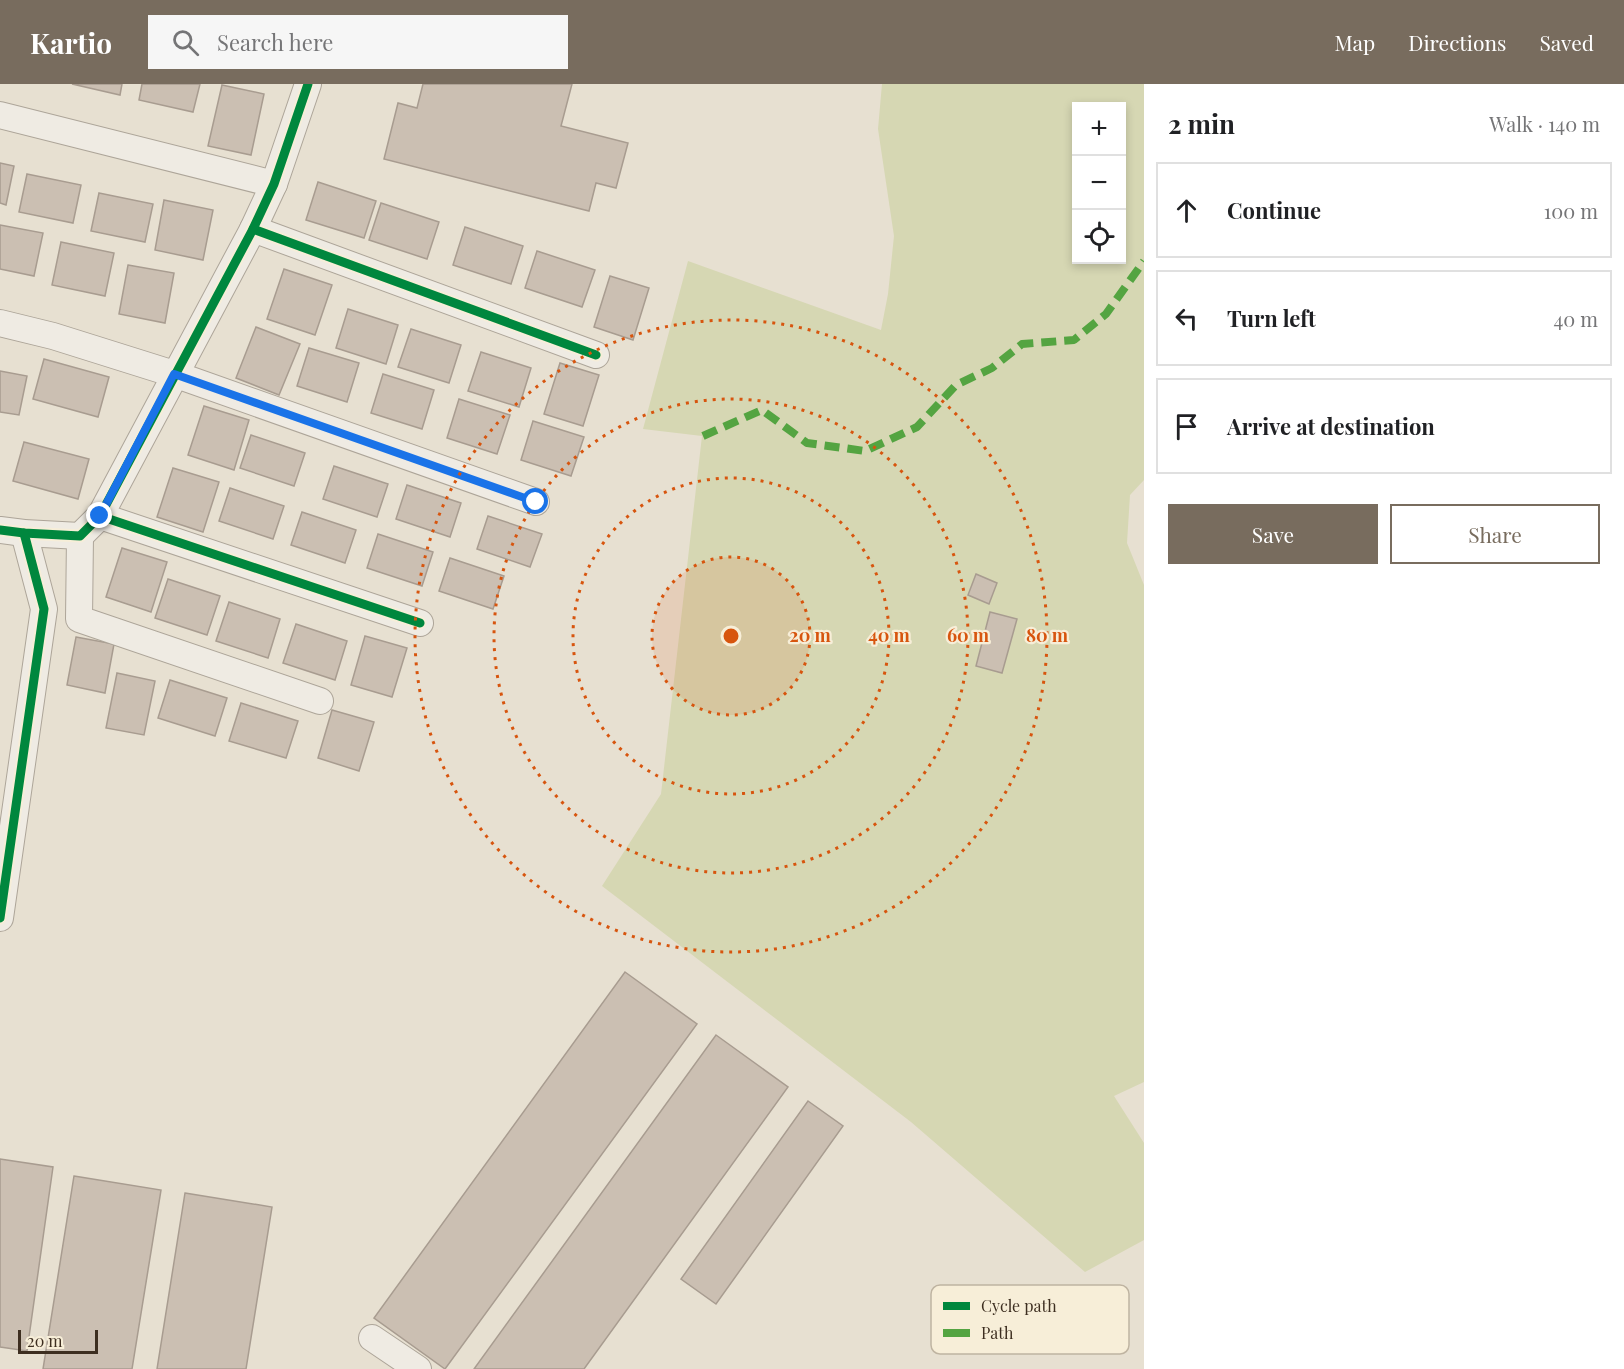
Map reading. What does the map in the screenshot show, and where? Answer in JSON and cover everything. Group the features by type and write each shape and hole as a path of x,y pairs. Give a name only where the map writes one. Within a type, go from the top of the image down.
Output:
{"street":[{"path":"308,84 274,184 253,229 100,516 80,537 79,620 320,701"},
{"path":"0,115 274,184"},
{"path":"253,229 596,355"},
{"path":"0,323 53,336 174,374 536,502"},
{"path":"100,516 420,623"},
{"path":"0,918 44,609 12,532 80,537"},
{"path":"372,1338 418,1369"}],"green space":[{"path":"882,84 1144,84 1144,480 1130,495 1127,543 1144,585 1144,1082 1114,1096 1144,1143 1144,1240 1085,1272 911,1122 602,886 661,794 702,436 643,429 688,261 881,330 888,294 894,236 878,129"}],"building":[{"path":"72,84 122,84 120,95"},
{"path":"142,84 200,84 193,112 139,100"},
{"path":"423,84 572,84 561,126 628,143 616,188 596,183 589,211 384,159 398,103 417,108"},
{"path":"222,85 264,94 251,155 208,146"},
{"path":"0,163 14,166 6,205 0,203"},
{"path":"27,174 81,185 73,223 19,212"},
{"path":"318,182 376,201 364,238 306,220"},
{"path":"99,193 153,204 145,242 91,231"},
{"path":"164,200 213,210 203,260 155,250"},
{"path":"381,203 439,222 427,259 369,240"},
{"path":"0,225 43,233 34,276 0,269"},
{"path":"465,227 523,246 511,284 453,265"},
{"path":"61,242 114,253 105,296 52,285"},
{"path":"537,251 595,270 582,307 525,288"},
{"path":"128,265 174,273 165,323 119,314"},
{"path":"284,269 332,285 315,335 267,319"},
{"path":"610,276 649,288 633,340 594,327"},
{"path":"348,309 398,325 386,364 336,348"},
{"path":"256,327 300,344 279,395 236,378"},
{"path":"411,329 461,345 449,383 398,367"},
{"path":"309,348 359,363 347,402 297,386"},
{"path":"481,352 531,368 519,407 468,391"},
{"path":"44,359 109,377 98,417 33,399"},
{"path":"560,363 599,375 583,426 544,414"},
{"path":"0,371 27,376 19,415 0,412"},
{"path":"383,374 434,390 422,429 371,413"},
{"path":"459,399 510,415 497,454 447,438"},
{"path":"204,406 249,420 234,470 188,455"},
{"path":"533,421 584,437 571,476 521,460"},
{"path":"251,435 305,453 294,486 240,468"},
{"path":"24,442 89,459 78,499 13,481"},
{"path":"334,466 388,484 377,517 323,499"},
{"path":"173,468 219,482 203,532 157,517"},
{"path":"407,485 461,503 450,537 396,519"},
{"path":"230,488 284,506 273,539 219,521"},
{"path":"302,512 356,530 345,563 291,545"},
{"path":"488,516 542,534 530,567 477,549"},
{"path":"378,534 433,552 422,586 367,568"},
{"path":"122,548 167,562 151,612 106,597"},
{"path":"450,558 504,576 493,609 439,591"},
{"path":"976,574 997,583 989,604 968,595"},
{"path":"168,579 220,596 207,635 155,618"},
{"path":"229,602 280,619 268,658 216,641"},
{"path":"990,612 1017,619 1002,673 976,666"},
{"path":"296,624 347,641 335,680 283,663"},
{"path":"365,636 407,648 392,697 351,685"},
{"path":"76,637 114,644 105,693 67,685"},
{"path":"117,673 155,681 144,735 106,728"},
{"path":"170,680 227,698 215,736 158,718"},
{"path":"241,703 298,721 286,758 229,741"},
{"path":"332,710 374,722 359,771 318,758"},
{"path":"625,972 697,1024 445,1369 374,1318"},
{"path":"716,1035 788,1087 584,1369 474,1369"},
{"path":"808,1101 843,1126 716,1304 681,1279"},
{"path":"0,1159 53,1167 27,1351 0,1347"},
{"path":"74,1176 161,1190 132,1369 43,1369"},
{"path":"185,1193 272,1207 246,1369 157,1369"}],"marked path":[{"path":"703,436 762,410 807,443 865,451 917,427 956,385 992,368 1022,344 1074,340 1106,314 1144,261"}],"cycle path":[{"path":"0,530 80,536 100,516 253,229 274,184 308,84"},
{"path":"253,229 596,355"},
{"path":"100,516 420,623"},
{"path":"0,918 44,609 24,533"}],"route":[{"path":"100,516 174,374 536,502"}]}
